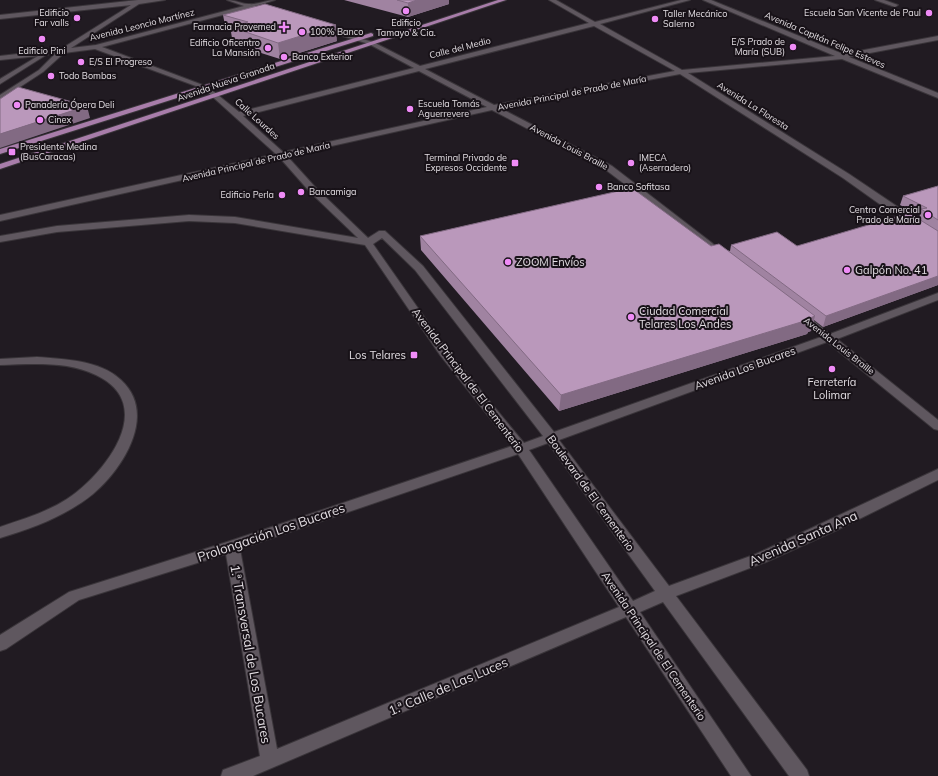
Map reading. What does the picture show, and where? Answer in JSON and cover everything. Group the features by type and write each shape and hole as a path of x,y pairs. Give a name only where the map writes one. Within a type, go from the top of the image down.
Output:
{"main road":[{"name":"Avenida Nueva Granada","path":"0,167 503,0"},
{"name":"Avenida Nueva Granada","path":"0,152 380,32"}],"street":[{"path":"0,82 131,0"},
{"path":"0,17 125,4 140,1 162,0"},
{"path":"230,0 279,15"},
{"name":"Avenida Leoncio Martínez","path":"0,58 96,47 272,0"},
{"name":"Avenida La Floresta","path":"552,0 680,72 846,176 891,208 938,238"},
{"name":"Calle del Medio","path":"238,115 686,0"},
{"name":"Avenida Capitán Felipe Esteves","path":"706,0 840,57 938,96"},
{"path":"878,0 896,5"},
{"path":"0,90 140,1"},
{"path":"315,26 358,39"},
{"path":"0,98 55,59 76,35"},
{"name":"Avenida Principal de Prado de María","path":"0,218 283,156 494,107 680,72 840,57 938,38"},
{"name":"Avenida Louis Braille","path":"358,39 371,43 417,69 494,107 608,168 720,253"},
{"path":"96,47 206,88"},
{"name":"Calle Lourdes","path":"206,88 283,156 313,190 368,243"},
{"path":"36,233 10,231 10,225 20,218 45,208"},
{"path":"0,239 57,229 196,218 235,220 271,225 310,234 368,243"},
{"name":"Boulevard de El Cementerio","path":"368,243 382,233 418,268 551,438 800,776"},
{"name":"Avenida Principal de El Cementerio","path":"368,243 444,352 520,447 742,776"},
{"name":"Avenida Los Bucares","path":"551,438 830,338 938,296"},
{"name":"Avenida Louis Braille","path":"794,310 938,426"},
{"path":"0,362 28,360 61,362 102,373 117,383 128,394 132,415 126,439 115,461 97,483 80,498 54,513 0,533"},
{"name":"Prolongación Los Bucares","path":"0,644 74,596 232,546 520,447 551,438"},
{"name":"Avenida Santa Ana","path":"665,594 761,558 832,526 938,474"},
{"name":"1.ª Transversal de Los Bucares","path":"232,546 270,761"},
{"name":"1.ª Calle de Las Luces","path":"230,776 270,761 665,594"}],"building":[{"path":"397,0 417,0 408,3"},
{"path":"265,4 336,25 278,43 231,27 248,22 223,15"},
{"path":"18,87 87,106 0,134 0,99"},
{"path":"938,186 938,220 921,209 927,208 903,196"},
{"name":"Ciudad Comercial Telares Los Andes","path":"632,188 711,246 719,244 815,316 810,318 811,319 561,395 420,236"},
{"name":"Galpón No. 41","path":"909,213 938,231 938,276 826,316 731,245 777,232 797,246"}],"place":[{"name":"Edificio Tamayo & Cia.","path":"406,11"},
{"name":"Escuela San Vicente de Paul","path":"929,13"},
{"name":"Edificio Far valls","path":"77,18"},
{"name":"Taller Mecánico Salerno","path":"655,19"},
{"name":"Farmacia Provemed","path":"284,27"},
{"name":"100% Banco","path":"302,32"},
{"name":"Edificio Pini","path":"42,39"},
{"name":"E/S Prado de María (SUB)","path":"793,47"},
{"name":"Edificio Oficentro La Mansión","path":"268,48"},
{"name":"Banco Exterior","path":"284,57"},
{"name":"E/S El Progreso","path":"81,62"},
{"name":"Todo Bombas","path":"51,76"},
{"name":"Panadería Ópera Deli","path":"17,105"},
{"name":"Escuela Tomás Aguerrevere","path":"410,109"},
{"name":"Cinex","path":"40,120"},
{"name":"Presidente Medina (BusCaracas)","path":"12,152"},
{"name":"Terminal Privado de Expresos Occidente","path":"515,163"},
{"name":"IMECA (Aserradero)","path":"631,163"},
{"name":"Banco Sofitasa","path":"599,187"},
{"name":"Bancamiga","path":"301,192"},
{"name":"Edificio Perla","path":"282,195"},
{"name":"Centro Comercial Prado de María","path":"928,215"},
{"name":"ZOOM Envíos","path":"508,262"},
{"name":"Galpón No. 41","path":"847,270"},
{"name":"Ciudad Comercial Telares Los Andes","path":"631,317"},
{"name":"Los Telares","path":"414,355"},
{"name":"Ferretería Lolimar","path":"832,369"}]}
